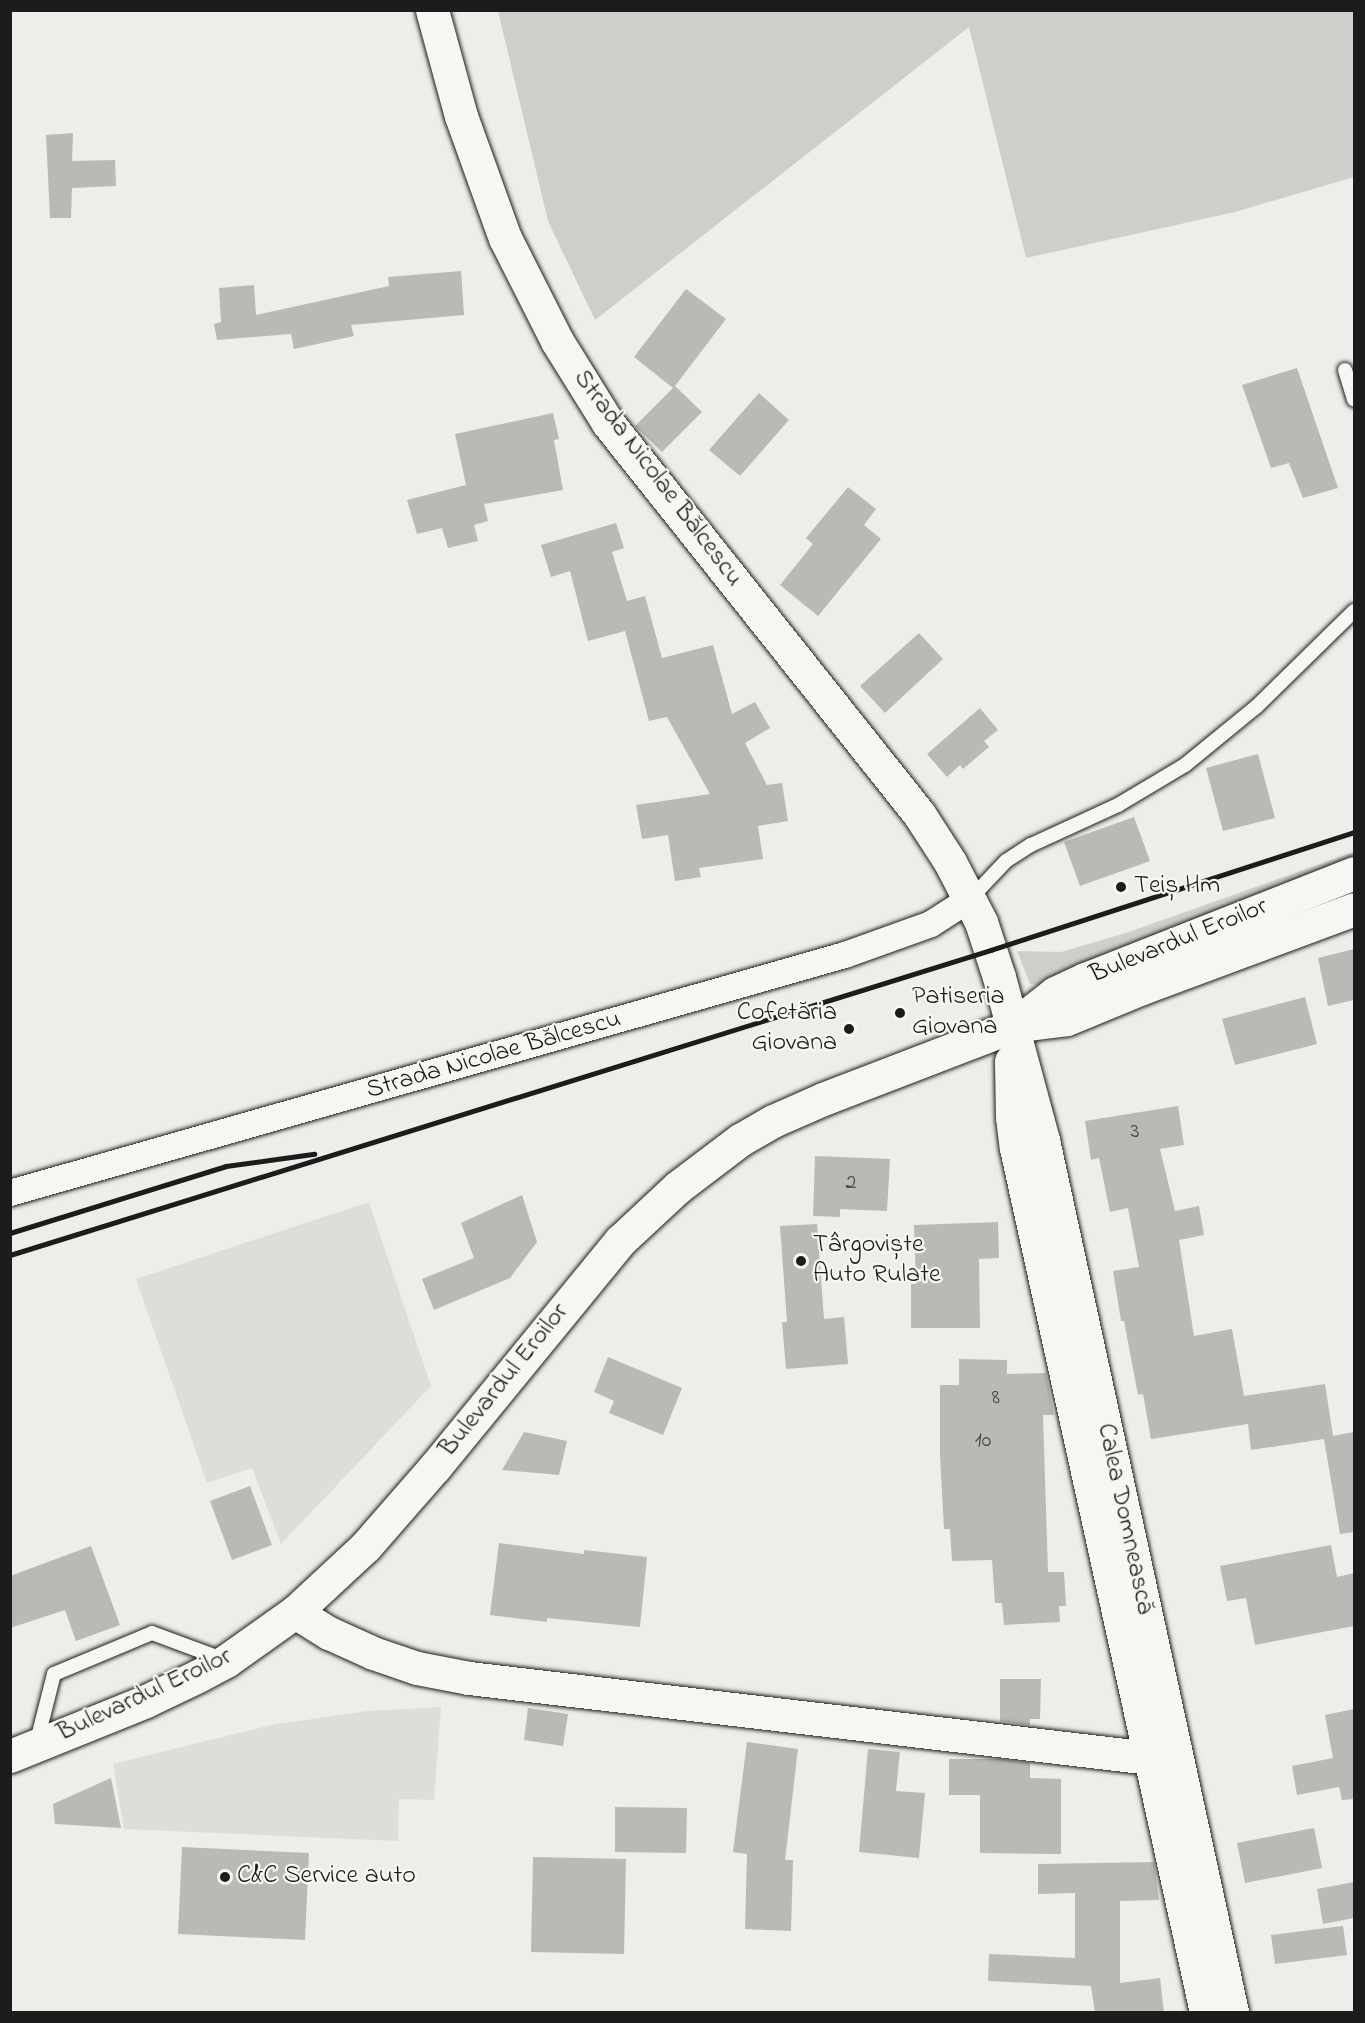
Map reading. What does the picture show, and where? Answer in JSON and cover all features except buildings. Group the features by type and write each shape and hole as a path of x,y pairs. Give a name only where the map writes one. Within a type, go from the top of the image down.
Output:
{"main road":[{"name":"Strada Nicolae Bălcescu","path":"432,10 461,116 505,238 557,341 608,423 919,814 970,899 991,950 1013,1026"},
{"name":"Bulevardul Eroilor","path":"1013,1026 1055,993 1085,979 1354,873"},
{"name":"Bulevardul Eroilor","path":"23,1751 146,1701 226,1661 295,1612 366,1546 435,1467 620,1241 686,1180 740,1140 773,1121 823,1099 1013,1026 1067,1019 1153,984 1354,909"},
{"name":"Calea Domnească","path":"1013,1026 1010,1083 1016,1148 1163,1759 1232,2013"},
{"name":"Calea Domnească","path":"1013,1026 1043,1140 1163,1759 1206,2013"},
{"path":"295,1612 329,1633 373,1653 417,1668 469,1678 1163,1759"}],"street":[{"name":"Strada Nicolae Bălcescu","path":"10,1193 845,955 931,924 970,899"}],"lane":[{"path":"1345,370 1354,400"},
{"path":"970,899 1006,861 1031,845 1118,805 1185,765 1257,706 1354,611"},
{"path":"23,1751 54,1674 152,1633 226,1661"}],"shaded area":[{"path":"498,11 1354,11 1354,177 1235,212 1026,258 969,27 595,320 548,221"},
{"path":"1354,852 1354,868 1042,985 1030,984 1017,951 1061,952 1126,933"},
{"path":"369,1202 431,1386 281,1544 252,1468 207,1483 136,1279"},
{"path":"441,1707 434,1800 399,1799 398,1841 124,1829 113,1764 271,1725 368,1711"}],"railway":[{"path":"10,1255 991,950 1354,832"},
{"path":"10,1233 226,1166 314,1154"}],"place":[{"name":"Teiș Hm","path":"1121,887"},
{"name":"Patiseria Giovana","path":"900,1013"},
{"name":"Cofetăria Giovana","path":"849,1029"},
{"name":"Târgoviște Auto Rulate","path":"801,1261"},
{"name":"C&C Service auto","path":"225,1877"}]}
